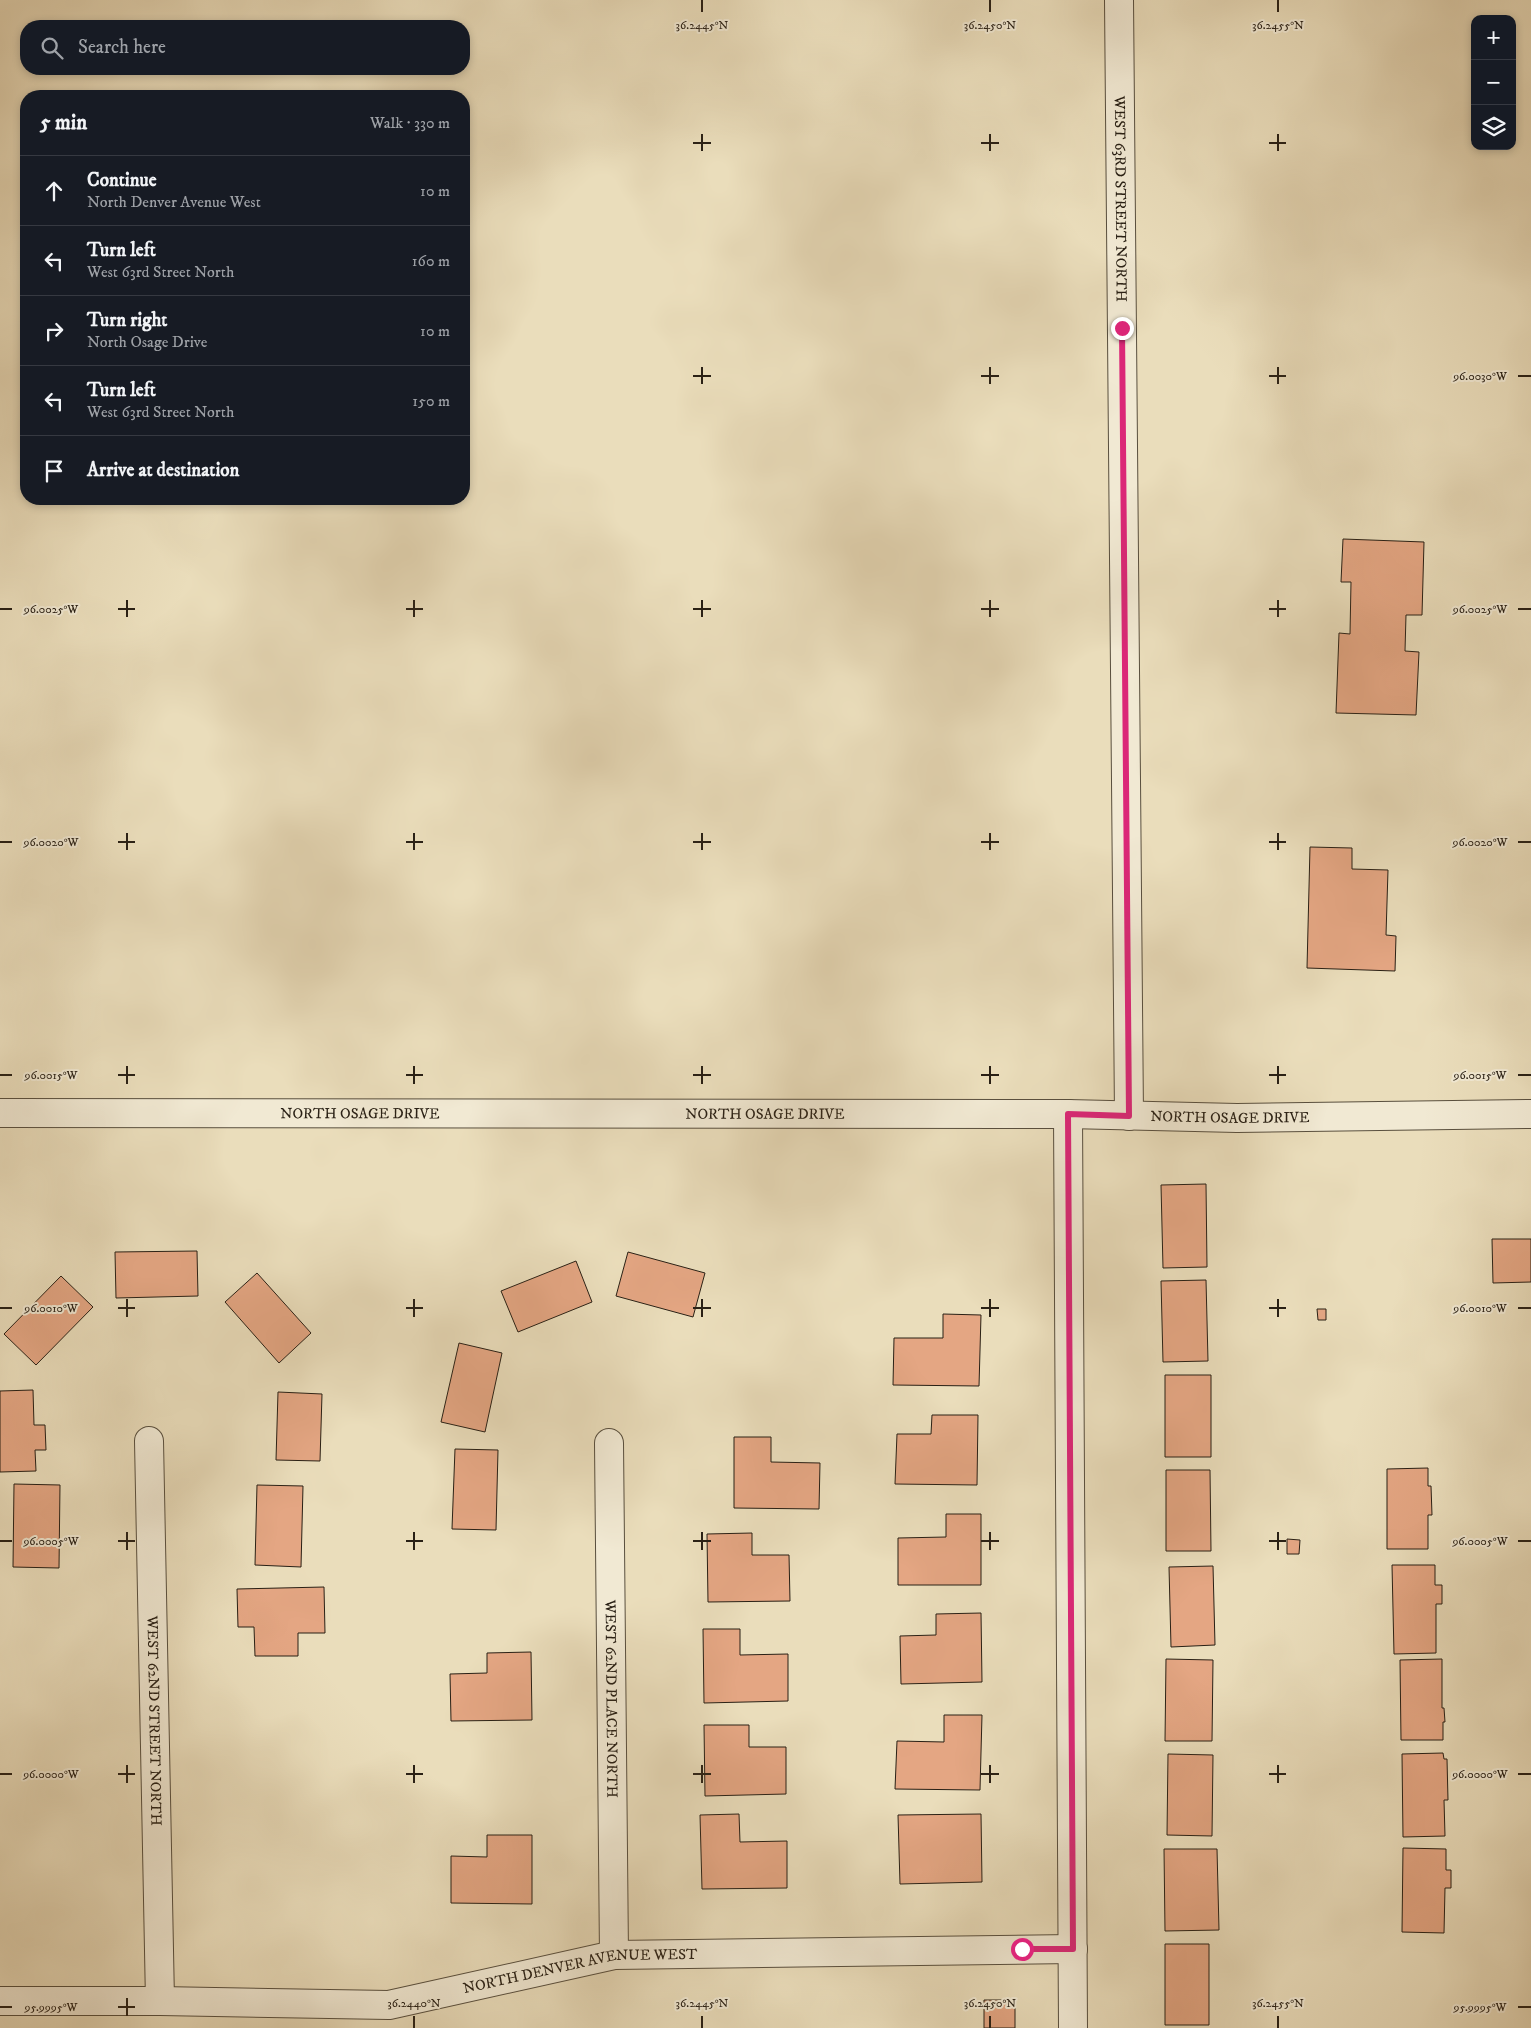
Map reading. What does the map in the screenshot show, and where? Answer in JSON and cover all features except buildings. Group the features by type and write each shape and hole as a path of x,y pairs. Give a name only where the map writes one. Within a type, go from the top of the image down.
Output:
{"street":[{"name":"WEST 63RD STREET NORTH","path":"1119,0 1129,1116"},
{"name":"NORTH OSAGE DRIVE","path":"0,1113 1068,1114 1237,1118 1531,1114"},
{"path":"1068,1114 1073,2028"},
{"name":"WEST 62ND STREET NORTH","path":"149,1441 160,2001"},
{"name":"WEST 62ND PLACE NORTH","path":"610,1443 614,1955"},
{"name":"NORTH DENVER AVENUE WEST","path":"0,2002 160,2001 389,2005 614,1955 1073,1949"}],"route":[{"path":"1022,1949 1073,1949 1068,1114 1129,1116 1122,328"}]}
